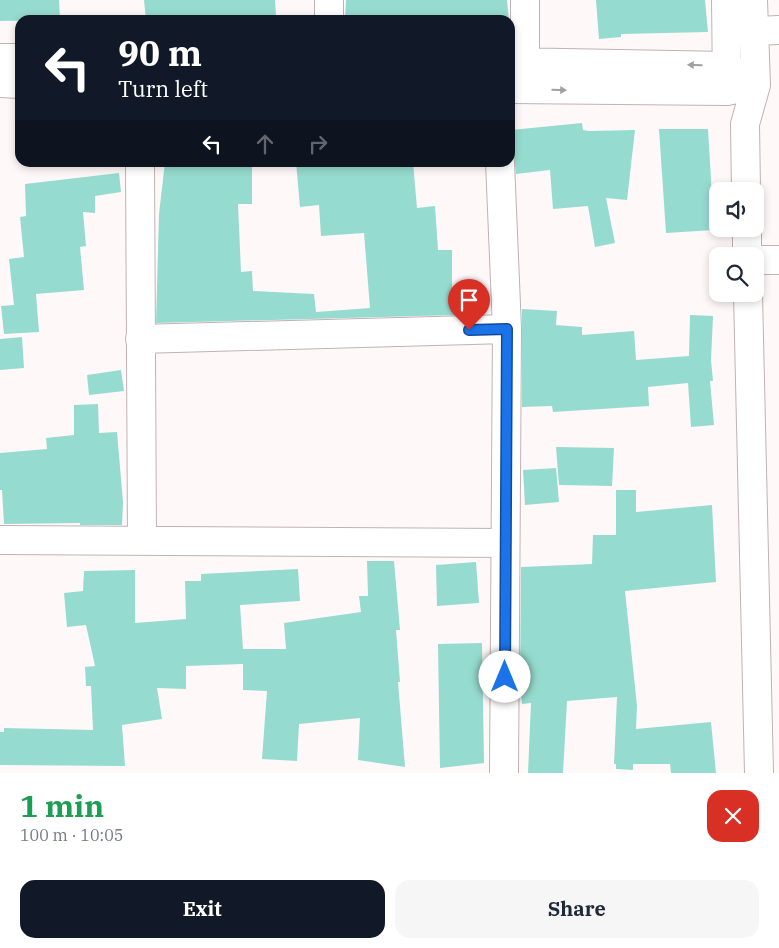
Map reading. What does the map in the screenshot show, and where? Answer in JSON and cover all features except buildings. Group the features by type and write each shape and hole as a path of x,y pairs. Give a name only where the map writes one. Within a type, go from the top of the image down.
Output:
{"street":[{"path":"329,0 329,15"},
{"path":"525,0 515,67 727,79 756,85"},
{"path":"726,0 727,79 745,124"},
{"path":"746,182 745,124 756,85 766,30 753,0"},
{"path":"0,58 15,58"},
{"path":"515,89 727,79"},
{"path":"0,84 15,84"},
{"path":"140,167 142,541"},
{"path":"500,167 507,329 504,773"},
{"path":"764,260 779,260"},
{"path":"748,302 759,773"},
{"path":"140,339 507,329"},
{"path":"0,540 505,544"}],"route":[{"path":"469,330 507,329 505,677"}]}
